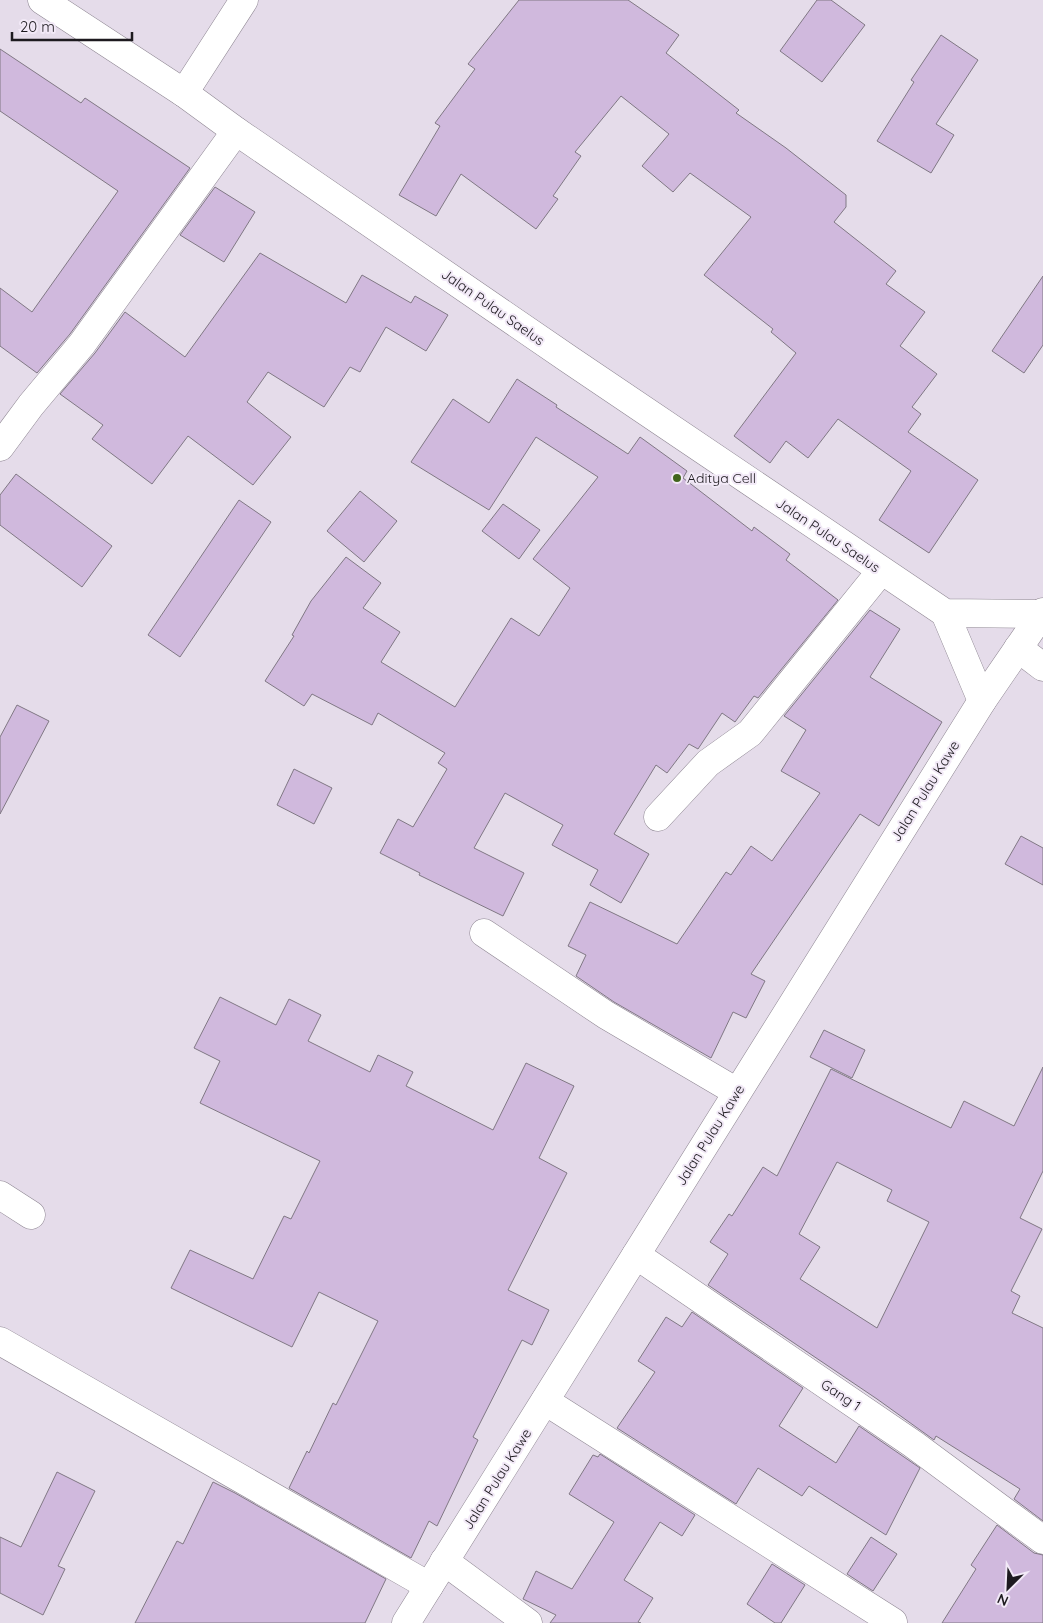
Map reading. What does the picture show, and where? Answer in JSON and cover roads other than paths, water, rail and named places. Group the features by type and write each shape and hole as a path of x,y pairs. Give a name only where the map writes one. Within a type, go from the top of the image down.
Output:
{"street":[{"name":"Jalan Pulau Saelus","path":"42,0 184,93 236,131 945,613"},
{"path":"184,93 244,0"},
{"path":"0,447 31,405 82,344 236,131"},
{"path":"658,817 708,762 750,733 881,571"},
{"path":"982,701 945,613 1042,613"},
{"name":"Jalan Pulau Kawe","path":"406,1623 982,701 1042,613"},
{"path":"1018,648 1043,667"},
{"path":"484,933 606,1015 737,1092"},
{"path":"0,1195 31,1214"},
{"name":"Gang 1","path":"636,1255 913,1444 1043,1540"},
{"path":"0,1341 429,1586"},
{"path":"545,1401 893,1622"},
{"path":"444,1562 528,1623"}],"place":[{"name":"Aditya Cell","path":"677,478"}]}
